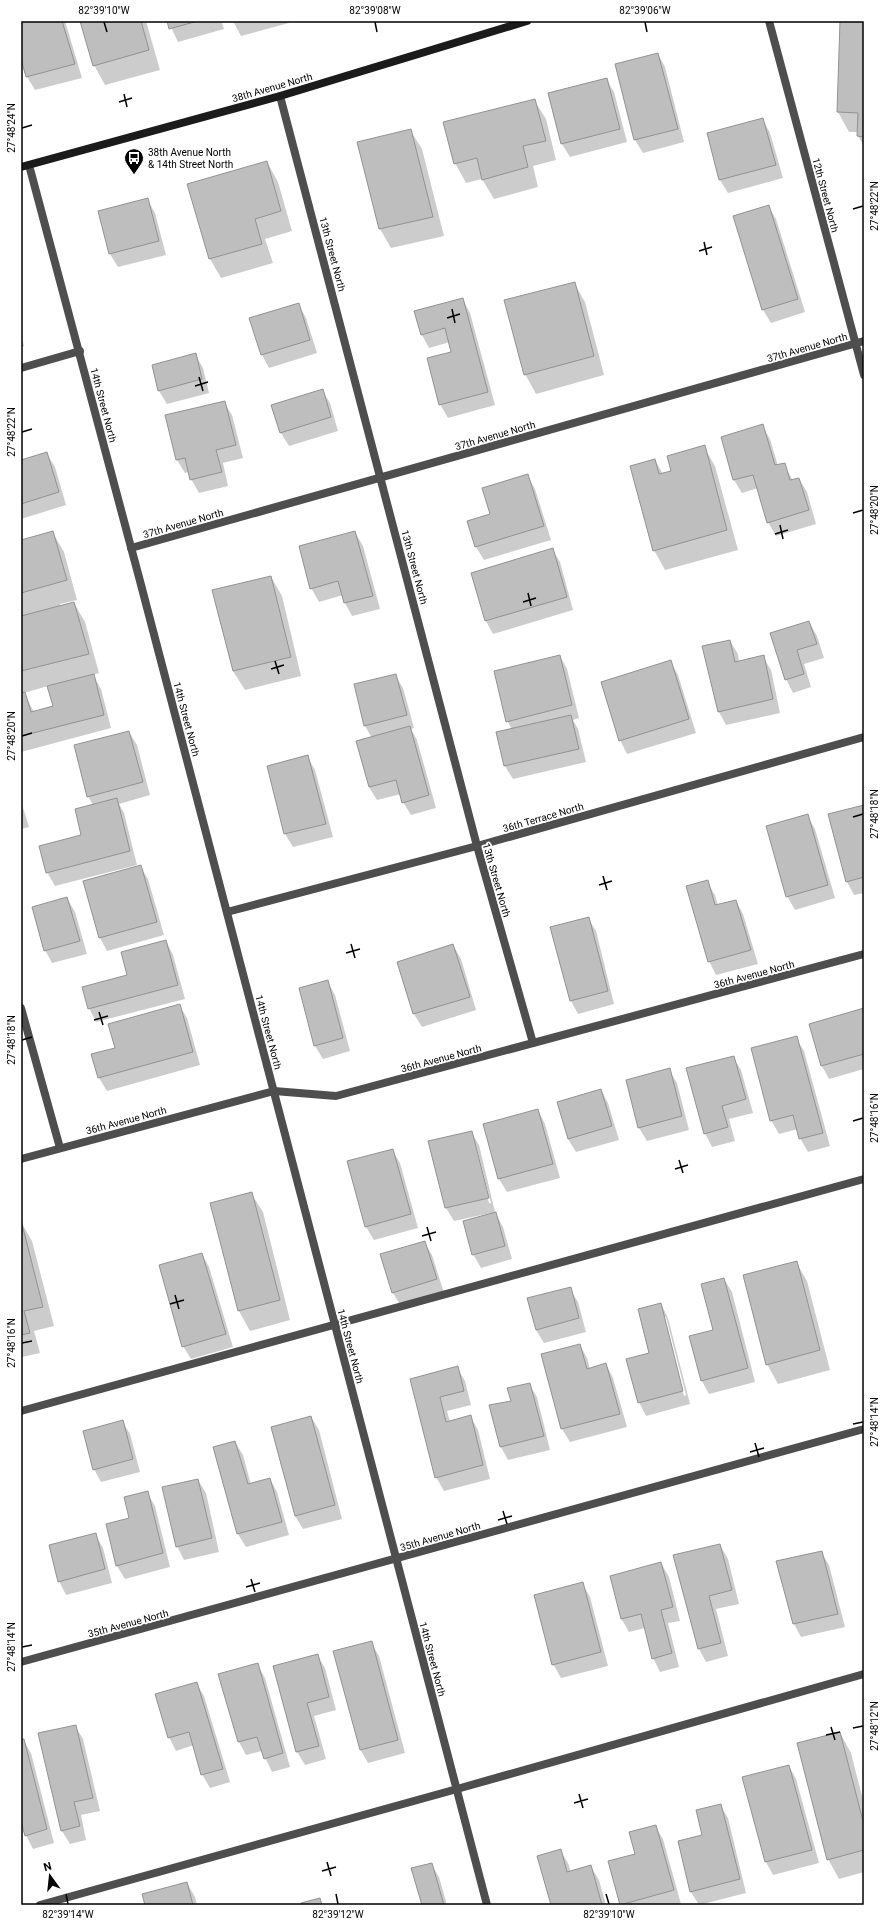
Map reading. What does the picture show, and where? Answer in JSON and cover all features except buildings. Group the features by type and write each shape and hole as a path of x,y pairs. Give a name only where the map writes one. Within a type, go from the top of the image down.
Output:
{"main road":[{"name":"38th Avenue North","path":"25,166 280,96 527,21"}],"street":[{"name":"12th Street North","path":"769,21 864,375"},
{"name":"13th Street North","path":"280,96 477,846 533,1043"},
{"name":"14th Street North","path":"25,166 80,351 488,1905"},
{"name":"37th Avenue North","path":"131,548 864,341"},
{"path":"21,368 80,351"},
{"name":"36th Terrace North","path":"227,912 477,846 864,737"},
{"name":"36th Avenue North","path":"21,1159 274,1091 336,1096 864,954"},
{"path":"21,1008 60,1148"},
{"path":"21,1411 864,1179"},
{"name":"35th Avenue North","path":"21,1662 864,1429"},
{"path":"40,1905 864,1674"}],"place":[{"name":"38th Avenue North & 14th Street North","path":"134,175"}]}
